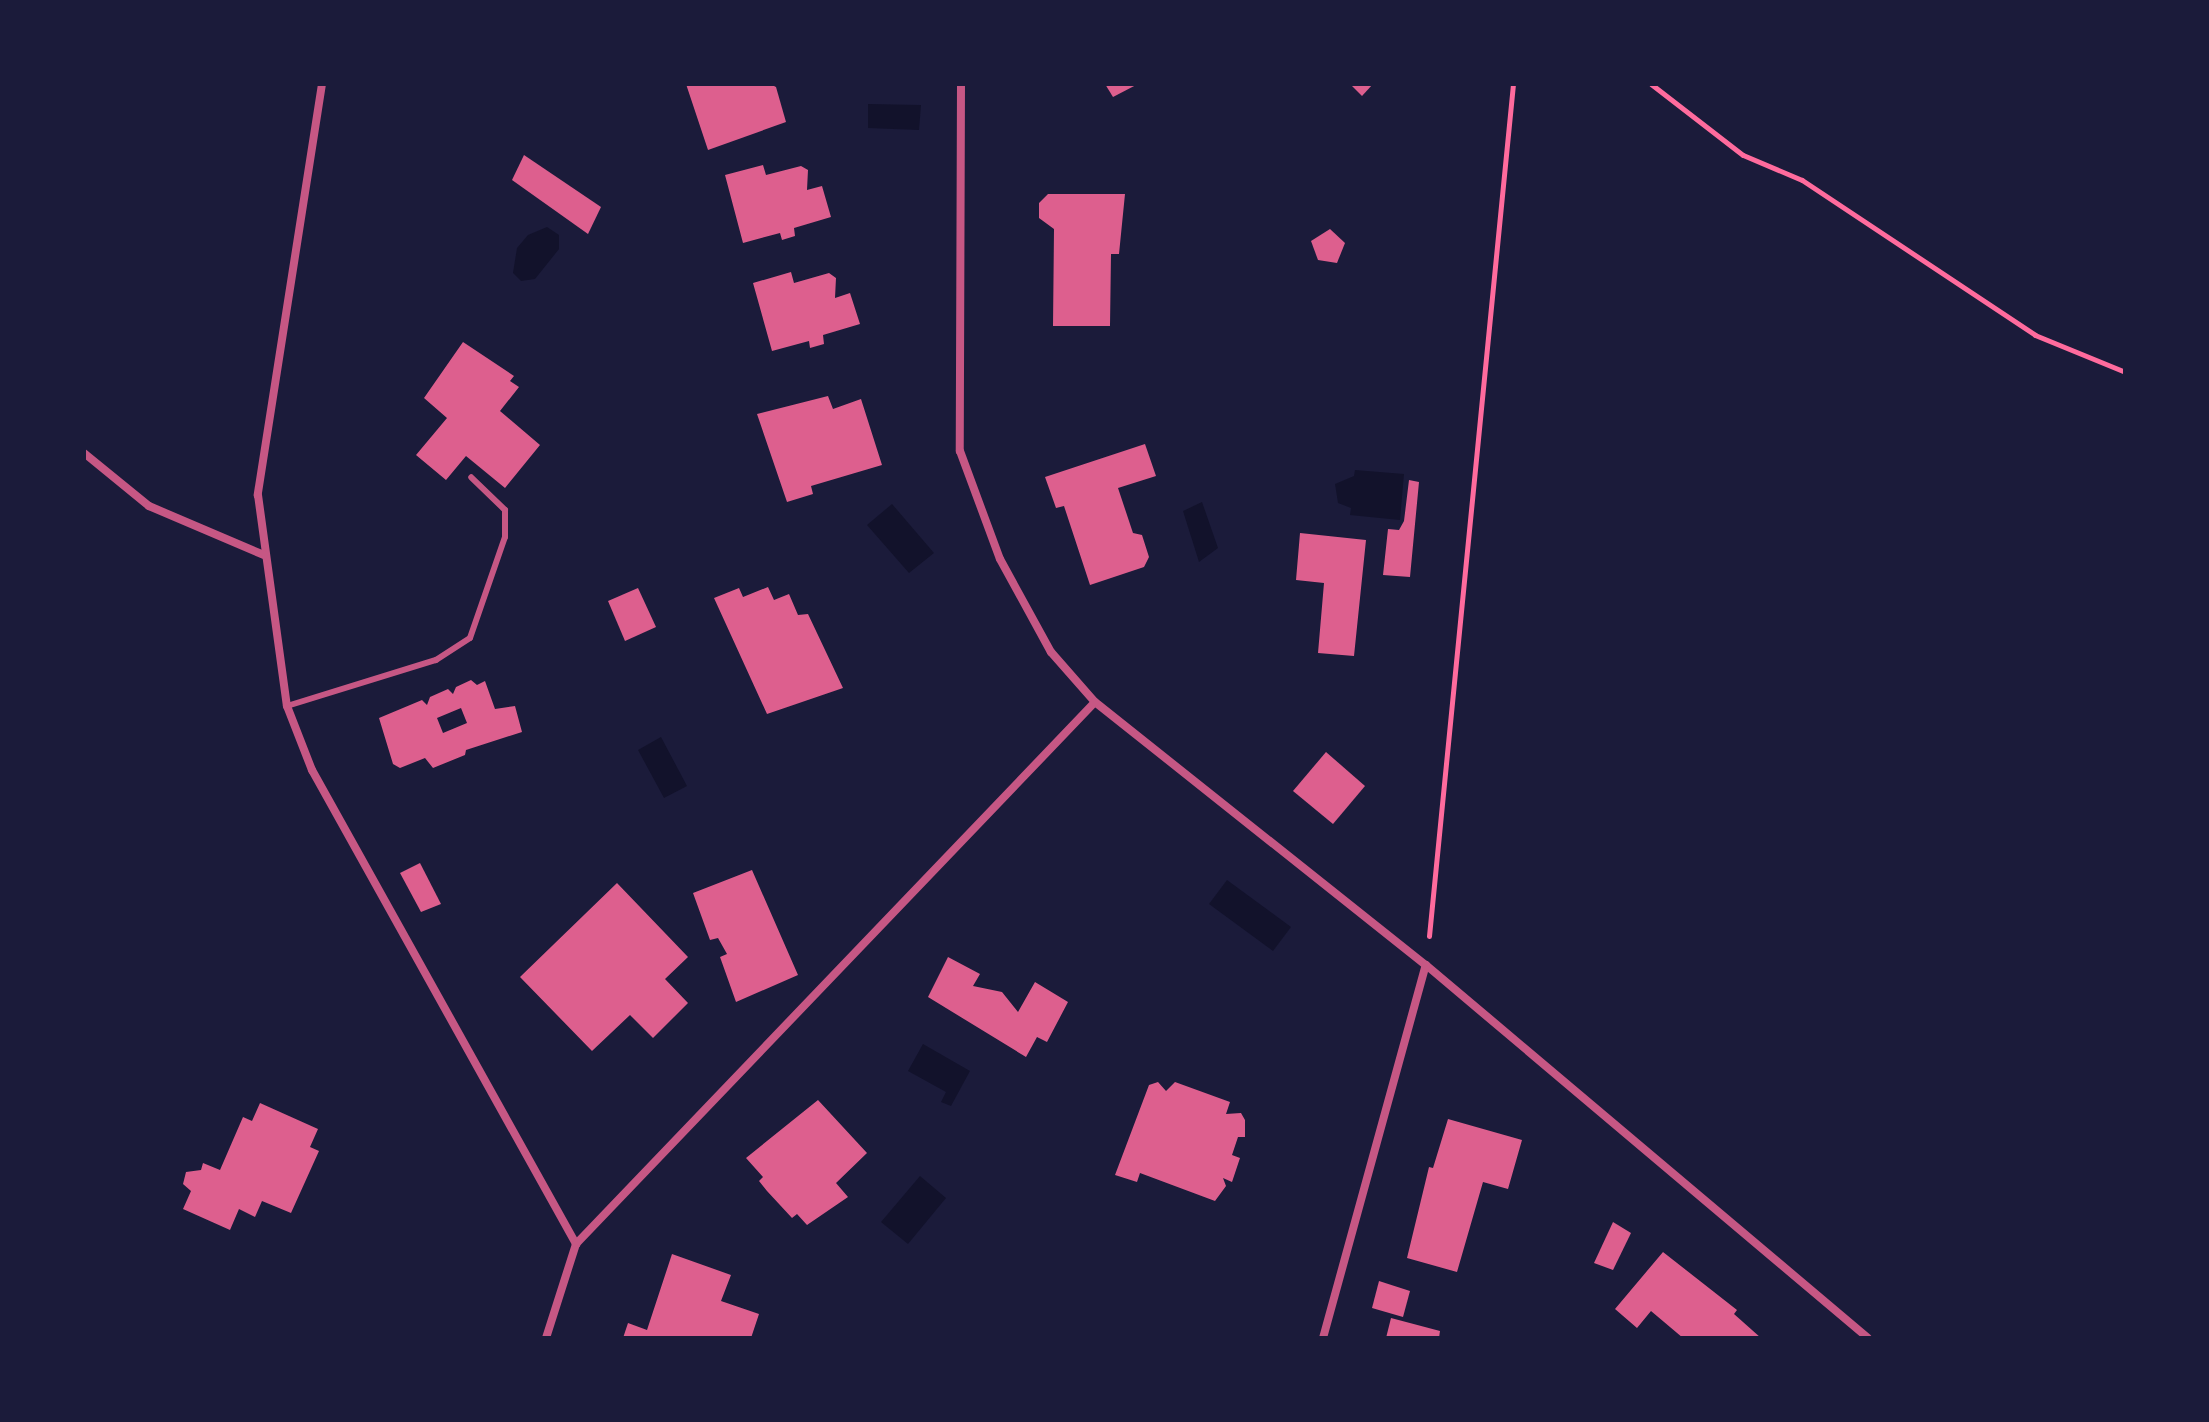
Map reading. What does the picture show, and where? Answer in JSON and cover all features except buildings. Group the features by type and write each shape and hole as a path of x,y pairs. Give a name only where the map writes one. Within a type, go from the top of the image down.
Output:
{"street":[{"path":"322,84 258,495 287,706 312,770 576,1244"},
{"path":"961,84 960,451 1000,559 1051,652 1095,702 1426,965 1868,1338"},
{"path":"84,453 149,506 264,555"},
{"path":"546,1338 576,1244 1095,702"},
{"path":"1323,1338 1426,965"}],"lane":[{"path":"287,706 436,660 470,638 505,537 505,510 471,477"}],"path":[{"path":"1426,965 1513,84"},
{"path":"1651,84 1743,155 1802,180 2035,335 2125,372"}],"shaded area":[{"path":"868,104 921,105 919,130 868,128"},
{"path":"547,227 559,235 559,249 535,279 521,281 513,273 517,248 528,235"},
{"path":"1355,470 1404,474 1400,520 1350,515 1351,508 1338,503 1335,484 1354,476"},
{"path":"1202,502 1218,548 1199,562 1183,511"},
{"path":"892,504 934,553 909,573 867,525"},
{"path":"661,737 687,786 664,798 638,750"},
{"path":"1227,880 1291,927 1273,951 1209,904"},
{"path":"923,1044 970,1071 951,1106 941,1102 946,1092 908,1071"},
{"path":"920,1176 946,1198 908,1244 881,1222"}]}
